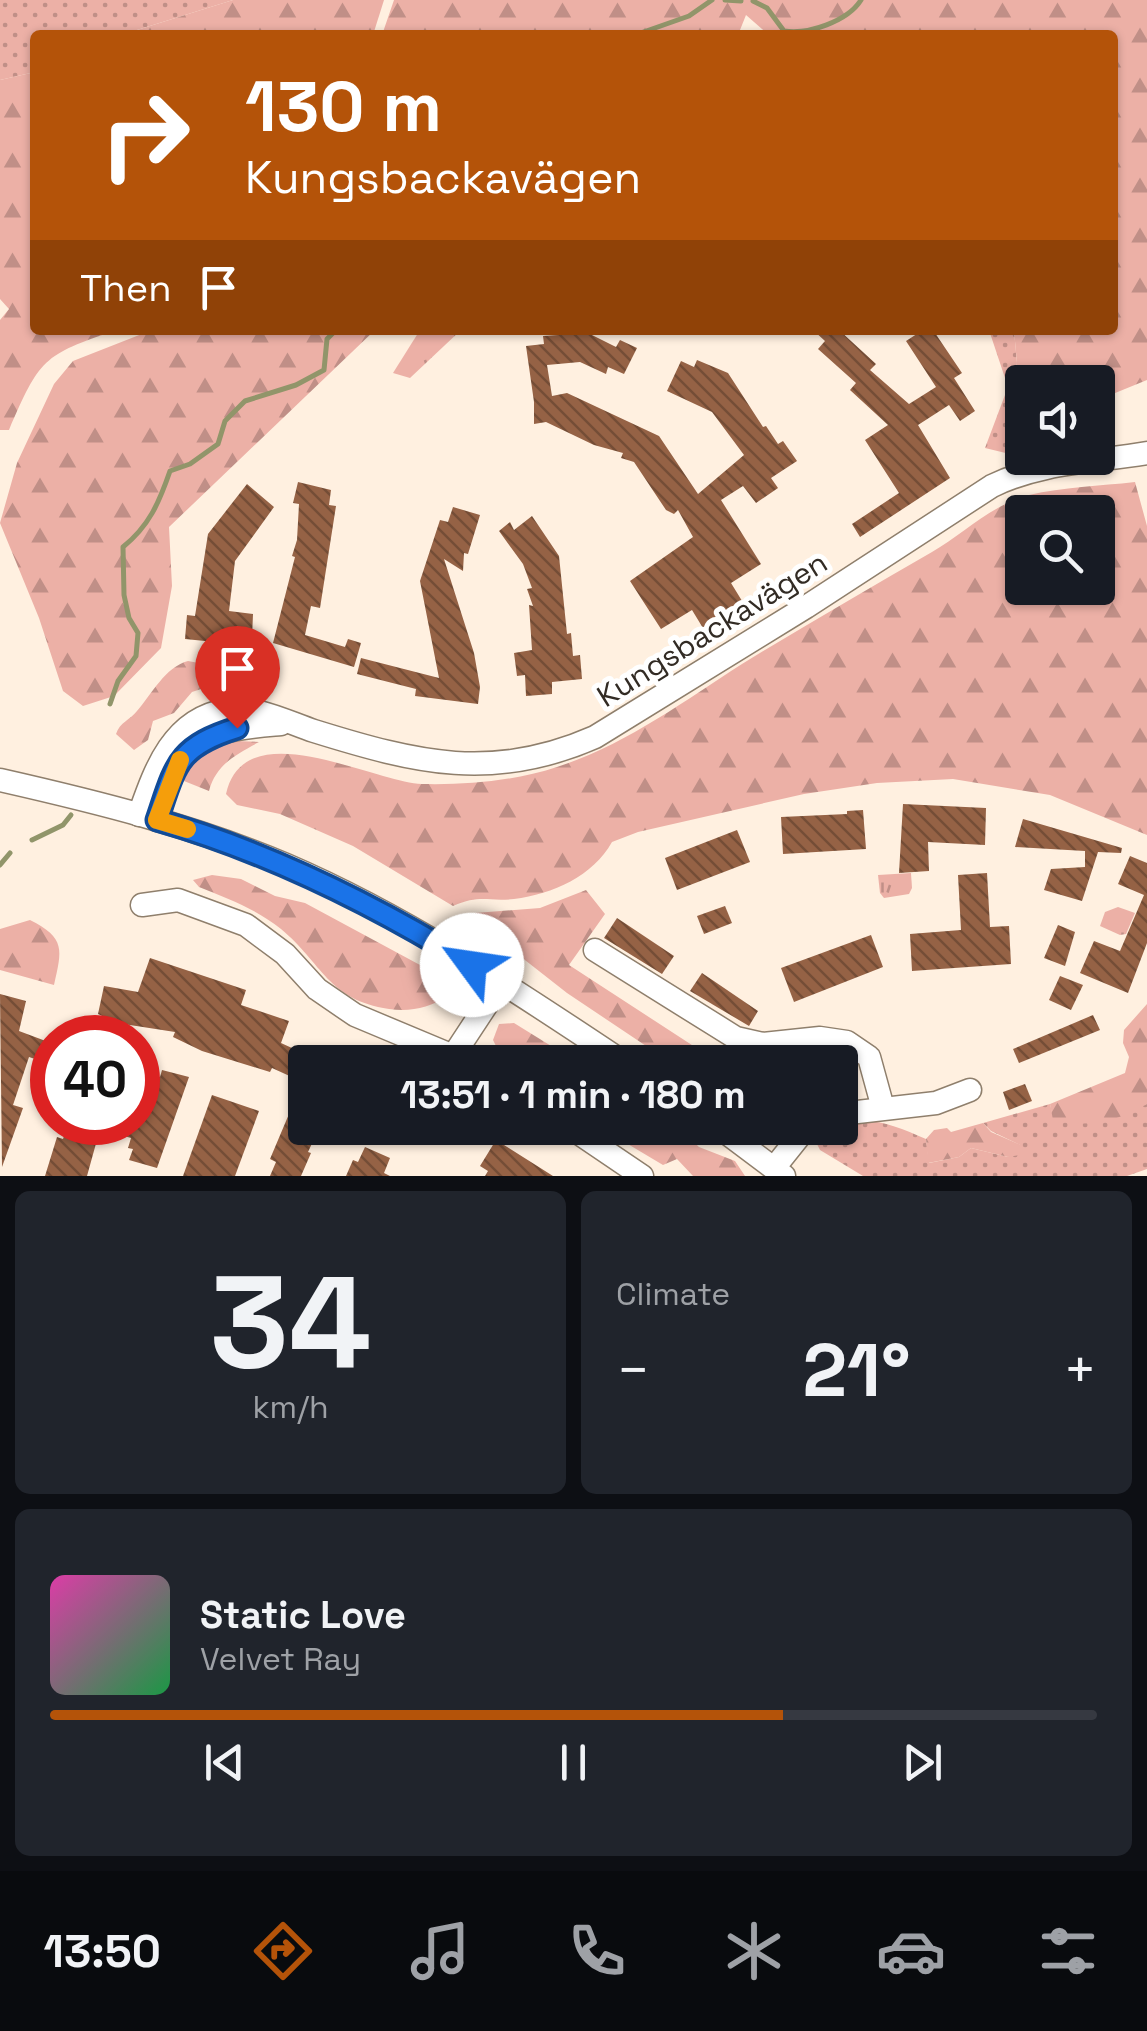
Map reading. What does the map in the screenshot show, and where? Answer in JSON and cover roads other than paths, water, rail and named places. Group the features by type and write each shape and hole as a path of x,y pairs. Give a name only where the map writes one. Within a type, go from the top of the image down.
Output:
{"street":[{"name":"Kungsbackavägen","path":"148,817 162,755 178,734 204,717 227,709 256,710 395,753 466,766 508,764 562,752 595,737 806,607 992,486 1048,466 1147,453"},
{"path":"0,780 148,817 283,864 333,887 501,983 596,1045"},
{"path":"142,905 178,900 246,925 285,954 317,989 355,1015 425,1045"},
{"path":"595,950 736,1038 763,1044 820,1038 847,1042 869,1057 883,1108"},
{"path":"466,1045 501,983"},
{"path":"858,1111 936,1103 970,1090"},
{"path":"596,1145 642,1176"},
{"path":"743,1145 780,1172 796,1145"}],"waterway":[{"path":"649,30 689,16 712,0"},
{"path":"725,0 741,1"},
{"path":"804,30 837,20 861,0"},
{"path":"753,1 767,8 783,30"},
{"path":"110,704 118,681 136,656 138,633 129,618 124,595 123,547 152,513 170,471 190,464 218,444 225,421 245,401 296,385 324,370 327,339 331,335"},
{"path":"32,840 63,825 71,815"},
{"path":"0,865 10,853"}]}
